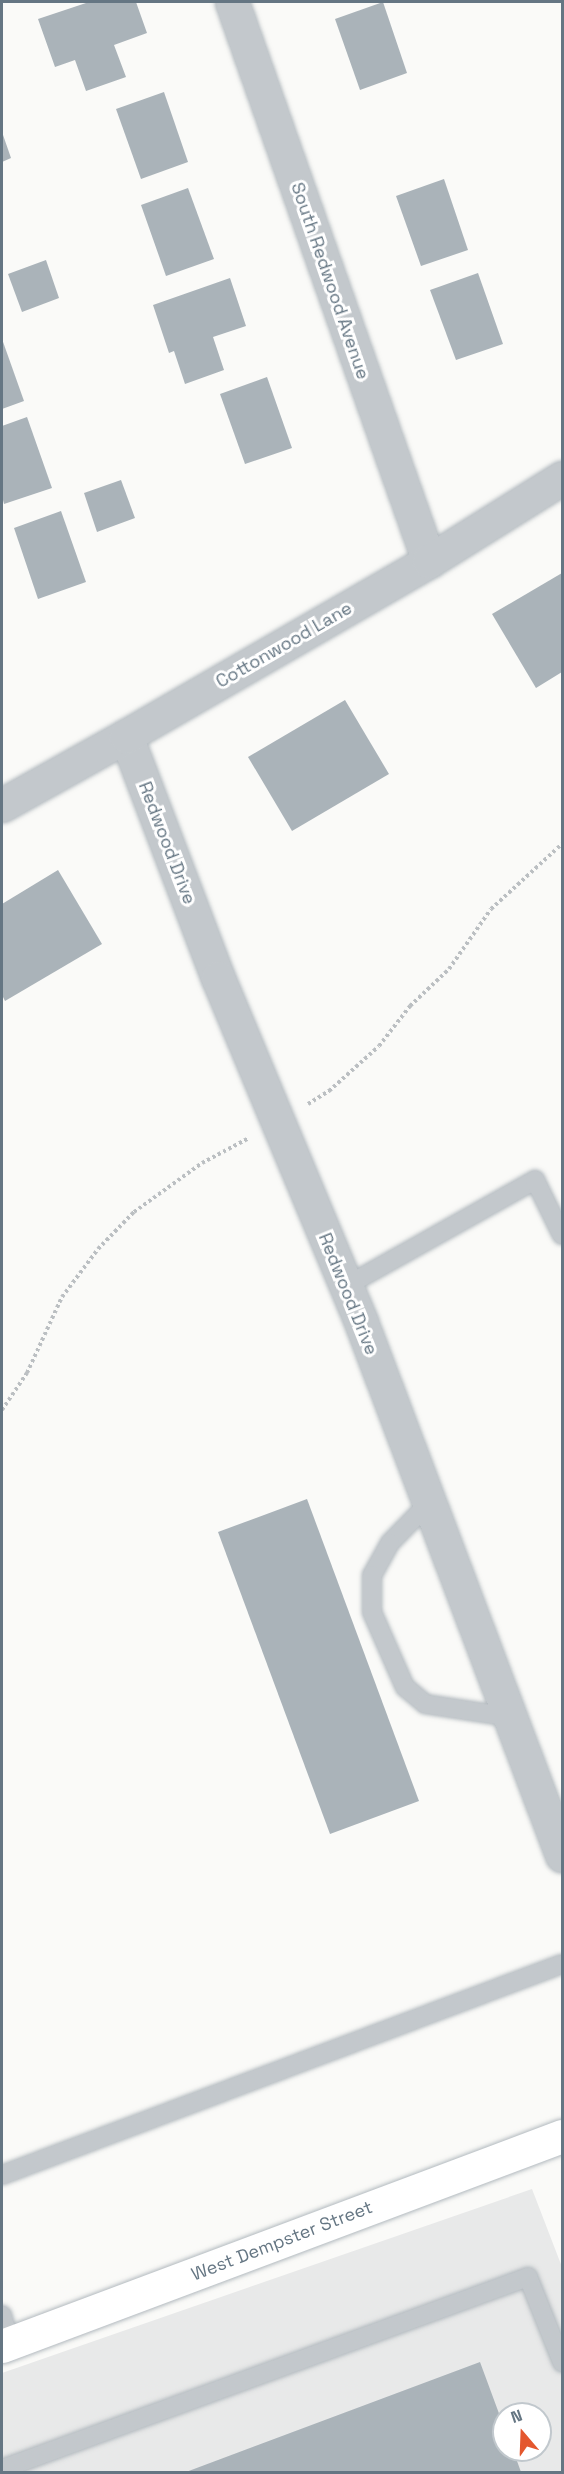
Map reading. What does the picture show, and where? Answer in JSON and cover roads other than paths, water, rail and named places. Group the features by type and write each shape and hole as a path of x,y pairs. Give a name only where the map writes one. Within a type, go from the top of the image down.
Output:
{"main road":[{"name":"West Dempster Street","path":"4,2335 562,2136"}],"street":[{"name":"South Redwood Avenue","path":"232,2 429,561"},
{"name":"Cottonwood Lane","path":"3,797 126,736 429,561 562,478"},
{"name":"Redwood Drive","path":"126,736 218,978 346,1286 562,1855"}],"lane":[{"path":"346,1286 535,1180 562,1235"},
{"path":"429,1503 390,1543 372,1575 372,1612 405,1687 425,1704 510,1716"},
{"path":"2,2175 562,1964"},
{"path":"2,2469 528,2277 562,2362"}]}
